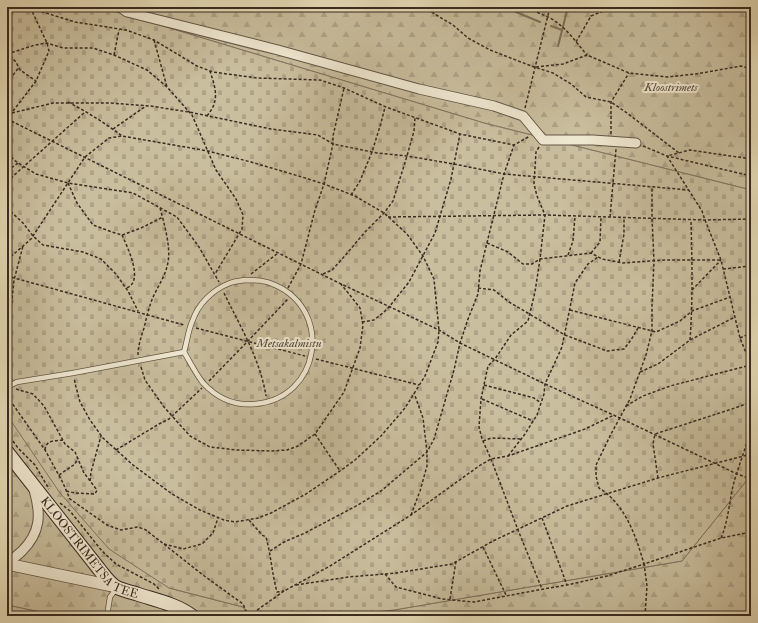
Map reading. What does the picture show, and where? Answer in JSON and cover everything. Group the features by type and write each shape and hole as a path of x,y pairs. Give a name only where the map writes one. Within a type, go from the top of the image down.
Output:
{"main road":[{"name":"KLOOSTRIMETSA TEE","path":"7,452 107,579 117,587 166,603 191,615"}],"street":[{"path":"120,7 127,12 278,50 418,89 494,106 523,116 542,140 593,140 636,143"},
{"path":"7,563 14,559 28,545 36,533 39,521 37,498 33,486"},
{"path":"7,563 117,587"}],"lane":[{"path":"260,280 274,284 287,291 306,313 311,326 313,343 311,358 304,375 293,388 279,398 264,404 247,405 230,402 215,394 205,385 184,352 190,326 197,310 206,298 221,287 241,281 260,280"},
{"path":"7,387 17,382 184,352"},
{"path":"106,616 110,597 117,587"},
{"path":"191,615 248,616"}],"path":[{"path":"27,7 75,22 126,30 154,40 197,66 210,71 257,78 320,80 344,88 386,107 460,134 514,145"},
{"path":"423,7 452,25 468,38 490,50 553,73 571,84 586,97 611,102 679,153"},
{"path":"523,7 547,17 565,29 587,55 629,73 668,77 742,66 751,69"},
{"path":"523,116 550,7"},
{"path":"576,42 591,16 613,7"},
{"path":"31,8 47,43 49,52 36,81 7,119 278,253 439,330 460,343 737,474 751,479"},
{"path":"114,55 120,29"},
{"path":"154,40 167,87"},
{"path":"7,54 35,45 47,43 63,48 93,48 114,55 147,70 167,87 192,115 216,170 236,199 243,215 240,234 215,274"},
{"path":"7,54 16,62 20,70 36,81"},
{"path":"534,67 563,64 587,55"},
{"path":"7,83 19,67"},
{"path":"207,116 214,105 216,96 210,71"},
{"path":"610,217 613,183 614,141 611,102 629,73"},
{"path":"287,291 301,264 315,210 324,184 334,144 333,136 344,88"},
{"path":"12,112 53,103 68,102 110,102 147,106 189,112 271,129 318,135 334,144 372,152 407,156 504,174 689,190"},
{"path":"68,102 86,111 122,136"},
{"path":"113,129 147,106"},
{"path":"352,195 360,181 372,152 382,124 386,107"},
{"path":"7,193 12,178 86,111"},
{"path":"322,274 332,270 365,232 384,213 393,201 414,131 415,118"},
{"path":"270,551 284,542 305,533 358,505 381,491 427,452 434,439 460,343 478,294 480,271 504,174 514,145 536,132"},
{"path":"362,322 374,320 389,307 409,282 435,233 451,179 460,134"},
{"path":"7,260 31,239 84,157 109,138 122,136 208,151 251,162 324,184 352,195 384,213 406,234 423,256 434,280 439,330 438,342 425,376 405,408 381,436 355,460 306,494 271,513 258,518 236,522 218,518 200,510 172,494 133,465 103,438 90,420 80,402 73,373"},
{"path":"542,140 536,152 534,184 545,215 535,292 528,321 511,335 495,359 488,366 481,399 478,427 542,589"},
{"path":"636,143 667,156 751,176"},
{"path":"667,156 690,150 751,159"},
{"path":"7,154 36,174 68,183 133,193 177,217 199,247 215,274 248,341 264,382 268,402"},
{"path":"626,406 643,396 670,386 751,365 740,338 721,260 702,211 667,156"},
{"path":"7,170 18,163"},
{"path":"68,183 77,202 93,224 112,232 122,235 141,228 163,217"},
{"path":"645,616 647,586 644,564 640,550 628,521 618,505 608,493 599,488 596,476 596,465 630,399 646,355 652,332 654,261 652,187"},
{"path":"7,208 23,223 32,236 43,245 84,252 101,258 116,274 126,288 138,312"},
{"path":"138,361 138,351 149,306 166,271 168,261 168,242 160,208"},
{"path":"388,217 545,215 691,220 751,219"},
{"path":"568,255 573,241 574,216"},
{"path":"591,253 600,242 601,216"},
{"path":"618,262 624,234 624,217"},
{"path":"690,340 692,311 691,220"},
{"path":"122,235 131,256 135,276 133,284 126,288"},
{"path":"487,243 508,252 524,264 532,264 540,259 591,253 602,259 623,263 721,260"},
{"path":"7,332 14,278 24,245"},
{"path":"241,281 278,253"},
{"path":"508,456 522,439 537,416 544,394 545,384 562,346 575,283 588,264 598,257"},
{"path":"692,290 721,260"},
{"path":"723,269 751,266"},
{"path":"7,276 147,315 419,385"},
{"path":"478,288 494,290 509,302 565,334 608,351 624,349 638,328"},
{"path":"116,450 169,419 205,385 291,295"},
{"path":"570,310 656,332 680,321 692,311 730,297"},
{"path":"7,307 11,310"},
{"path":"640,372 658,364 690,340 735,317"},
{"path":"740,338 751,333"},
{"path":"484,385 534,398 541,403"},
{"path":"7,387 34,394 44,406 65,444 75,452 84,473 97,490 95,494 66,491"},
{"path":"411,515 427,466 423,418 414,394"},
{"path":"7,396 45,450 70,499 107,525 121,530 138,527 146,530 203,575 243,604 248,616 284,591 330,566 411,515 491,459 508,456 585,429 615,415"},
{"path":"481,399 533,421"},
{"path":"655,434 751,402"},
{"path":"721,538 728,514 733,486 751,426"},
{"path":"7,433 18,448 35,465 52,493"},
{"path":"315,434 340,471"},
{"path":"655,434 653,444 658,478"},
{"path":"90,481 101,435"},
{"path":"483,441 491,438 522,439"},
{"path":"45,450 45,445 50,441 63,440"},
{"path":"294,586 348,577 384,574 452,564 483,547 567,506 658,478 751,454"},
{"path":"59,475 75,464 78,458"},
{"path":"59,502 70,511 102,551 116,564 154,584 162,592"},
{"path":"162,543 183,549 202,544 213,533 218,518"},
{"path":"542,518 567,585"},
{"path":"249,520 262,535 266,537 270,551 276,592 284,591"},
{"path":"384,574 396,587 442,599 474,602 607,576 721,538 751,532"},
{"path":"483,547 506,596"},
{"path":"450,600 456,562"}],"green space":[{"name":"Metsakalmistu","path":"7,7 100,7 484,123 751,190 751,475 682,561 394,610 339,616 250,616 243,607 169,588 109,549 60,493 7,413"},
{"name":"Kloostrimets","path":"100,7 751,7 751,190 484,123"},
{"path":"7,413 11,421 169,588 243,607 250,616 59,616 7,605"},
{"path":"751,475 751,616 339,616 394,610 682,561"},
{"path":"7,605 59,616 7,616"}],"waterway":[{"path":"504,7 540,22"},
{"path":"558,46 568,7"},
{"path":"551,26 562,30"}]}
